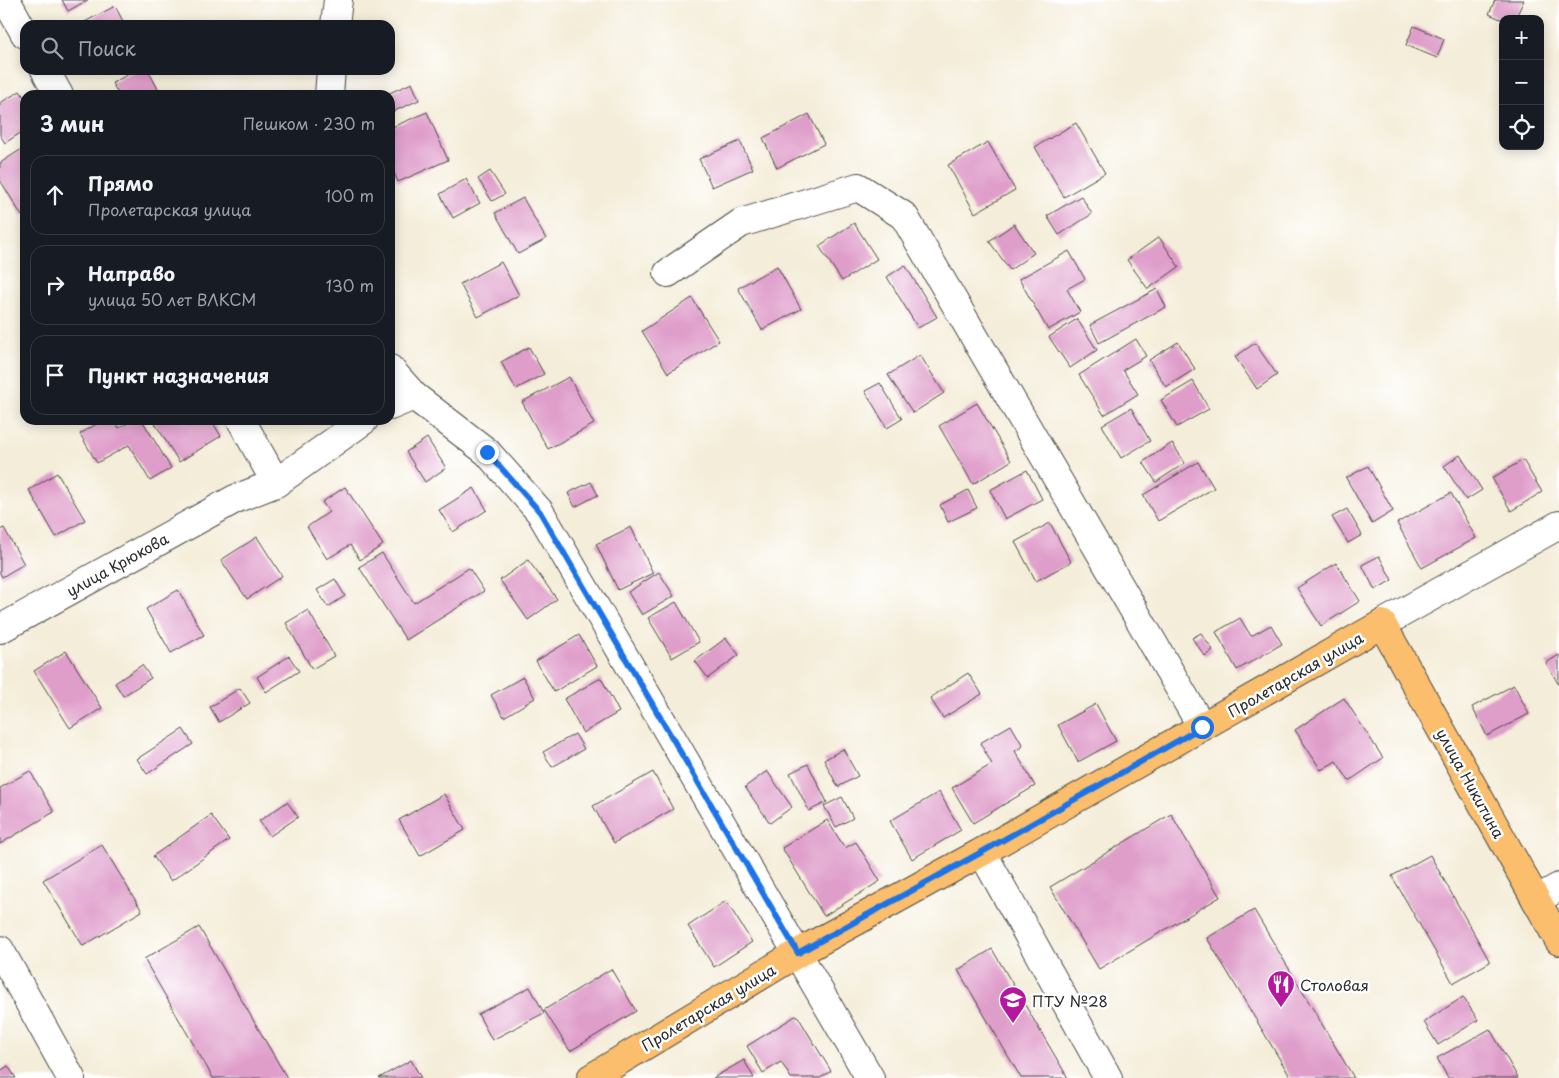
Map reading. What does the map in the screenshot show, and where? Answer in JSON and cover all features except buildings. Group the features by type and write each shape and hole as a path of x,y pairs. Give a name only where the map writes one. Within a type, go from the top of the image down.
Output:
{"main road":[{"name":"Пролетарская улица","path":"591,1078 798,953 982,852 1382,624"},
{"name":"улица Никитина","path":"1382,624 1547,893 1559,941"}],"street":[{"path":"6,0 20,25"},
{"path":"336,20 338,0"},
{"path":"48,75 56,90"},
{"path":"329,90 331,75"},
{"path":"668,273 741,223 858,187 904,216 1202,727"},
{"path":"395,382 402,401 487,452 540,512 870,1078"},
{"path":"244,425 276,483"},
{"name":"улица Крюкова","path":"0,629 235,500 276,483 357,425"},
{"name":"Пролетарская улица","path":"1382,624 1559,525"},
{"path":"982,852 1108,1078"},
{"path":"0,950 71,1078"}],"place":[{"name":"Столовая","path":"1281,1008"},
{"name":"ПТУ №28","path":"1013,1024"}],"route":[{"path":"487,452 540,512 798,953 982,852 1202,727"}]}
